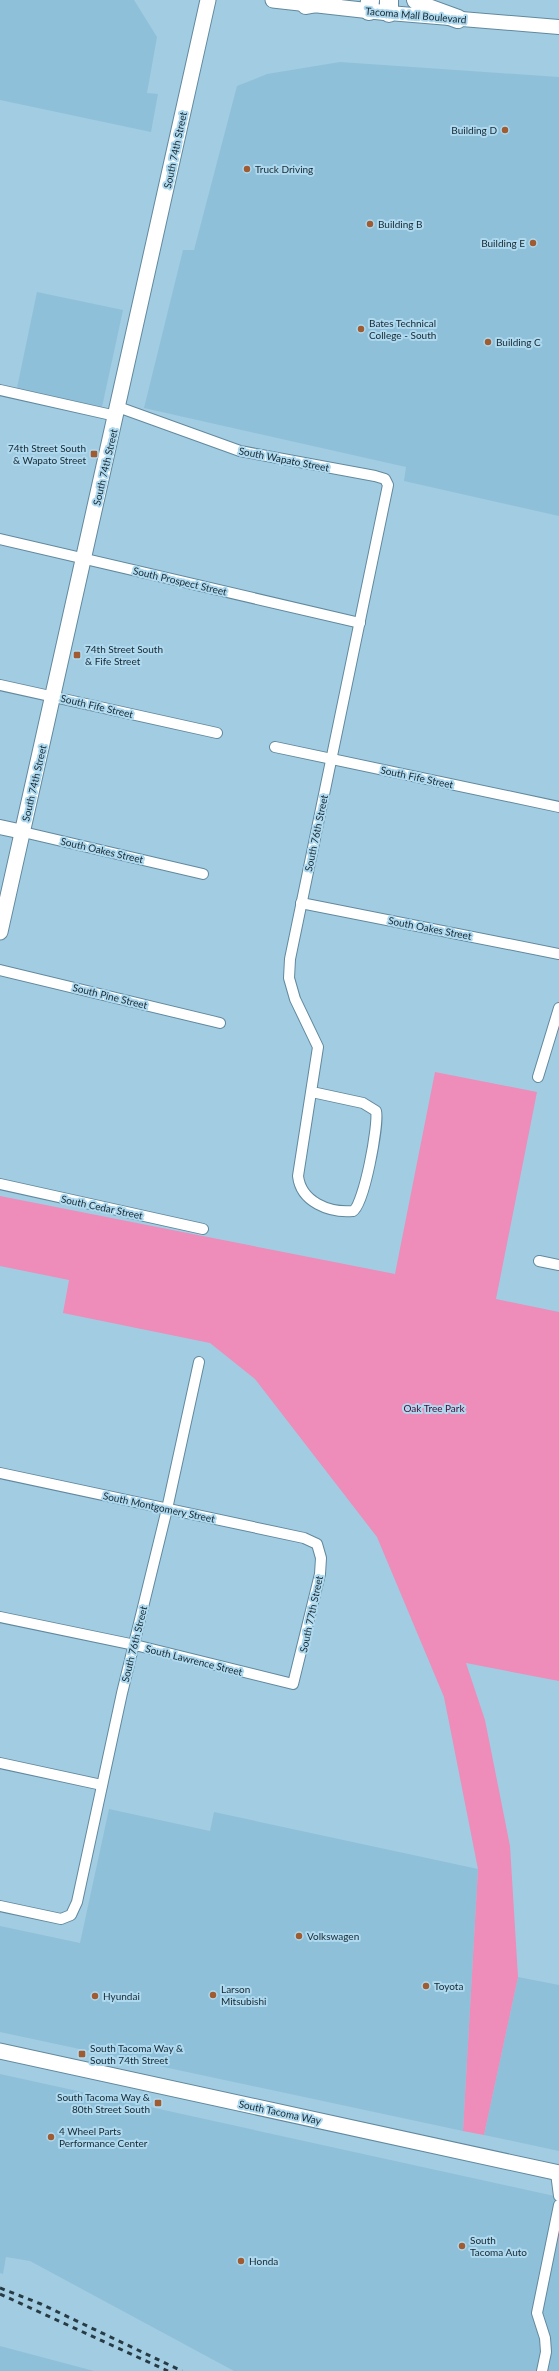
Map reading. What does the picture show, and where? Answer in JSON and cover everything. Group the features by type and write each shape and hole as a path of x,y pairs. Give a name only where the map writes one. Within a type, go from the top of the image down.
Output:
{"highway":[{"path":"306,5 333,0"},
{"path":"416,0 428,8 458,20"}],"main road":[{"name":"South 74th Street","path":"0,932 208,0"},
{"name":"Tacoma Mall Boulevard","path":"273,0 306,5 389,6 458,20 559,27"},
{"name":"South Oakes Street","path":"0,827 23,832"},
{"name":"South Tacoma Way","path":"0,2051 557,2173"}],"street":[{"name":"South Wapato Street","path":"0,390 117,412 240,451 385,479"},
{"name":"South 76th Street","path":"312,1092 363,1103 376,1111 377,1127 356,1209 349,1211 316,1204 309,1199 299,1185 298,1176 318,1047 295,999 289,978 301,903 388,490 385,479"},
{"name":"South Prospect Street","path":"0,539 360,623"},
{"name":"South Fife Street","path":"0,685 216,733"},
{"name":"South Fife Street","path":"275,747 559,807"},
{"name":"South Oakes Street","path":"23,832 203,874"},
{"name":"South Oakes Street","path":"301,903 559,954"},
{"name":"South Pine Street","path":"0,970 220,1023"},
{"path":"538,1077 559,1008"},
{"name":"South Cedar Street","path":"0,1184 203,1229"},
{"path":"539,1261 559,1265"},
{"name":"South 76th Street","path":"0,1906 61,1919 71,1915 77,1902 122,1693 135,1645 167,1509 199,1362"},
{"name":"South Montgomery Street","path":"0,1473 304,1538 317,1544"},
{"name":"South 77th Street","path":"294,1684 320,1574 321,1558 317,1544"},
{"name":"South Lawrence Street","path":"0,1617 135,1645 294,1684"},
{"path":"0,1763 102,1785"},
{"path":"557,2173 559,2196"},
{"path":"542,2371 546,2352 545,2338 538,2313 559,2204"}],"shaded area":[{"path":"0,0 134,0 157,37 147,93 158,94 151,132 0,100"},
{"name":"Bates Technical College - South","path":"340,62 559,77 559,516 404,481 406,467 144,408 183,250 194,250 237,86 267,74"},
{"path":"37,292 123,310 102,407 17,388"},
{"path":"109,1809 210,1831 214,1812 478,1869 463,2131 0,2032 0,1926 80,1943"},
{"path":"518,1977 559,1985 559,2151 484,2135"},
{"path":"0,2074 559,2197 559,2371 234,2371 30,2261 6,2257 3,2274 0,2273"},
{"path":"0,2346 94,2371 0,2371"}],"green space":[{"name":"Oak Tree Park","path":"435,1072 537,1092 496,1299 559,1312 559,1681 466,1663 485,1720 510,1846 518,1977 484,2135 463,2131 478,1869 444,1697 377,1537 255,1379 210,1343 63,1313 69,1280 0,1266 0,1196 395,1274"}],"railway":[{"path":"0,2288 41,2304 182,2371"},
{"path":"0,2294 168,2371"}],"place":[{"name":"Building D","path":"505,130"},
{"name":"Truck Driving","path":"247,169"},
{"name":"Building B","path":"370,224"},
{"name":"Building E","path":"533,243"},
{"name":"Bates Technical College - South","path":"361,329"},
{"name":"Building C","path":"488,342"},
{"name":"74th Street South & Wapato Street","path":"94,454"},
{"name":"74th Street South & Fife Street","path":"77,655"},
{"name":"Volkswagen","path":"299,1936"},
{"name":"Toyota","path":"426,1986"},
{"name":"Larson Mitsubishi","path":"213,1995"},
{"name":"Hyundai","path":"95,1996"},
{"name":"South Tacoma Way & South 74th Street","path":"82,2054"},
{"name":"South Tacoma Way & 80th Street South","path":"158,2103"},
{"name":"4 Wheel Parts Performance Center","path":"51,2137"},
{"name":"South Tacoma Auto","path":"462,2246"},
{"name":"Honda","path":"241,2261"}]}
